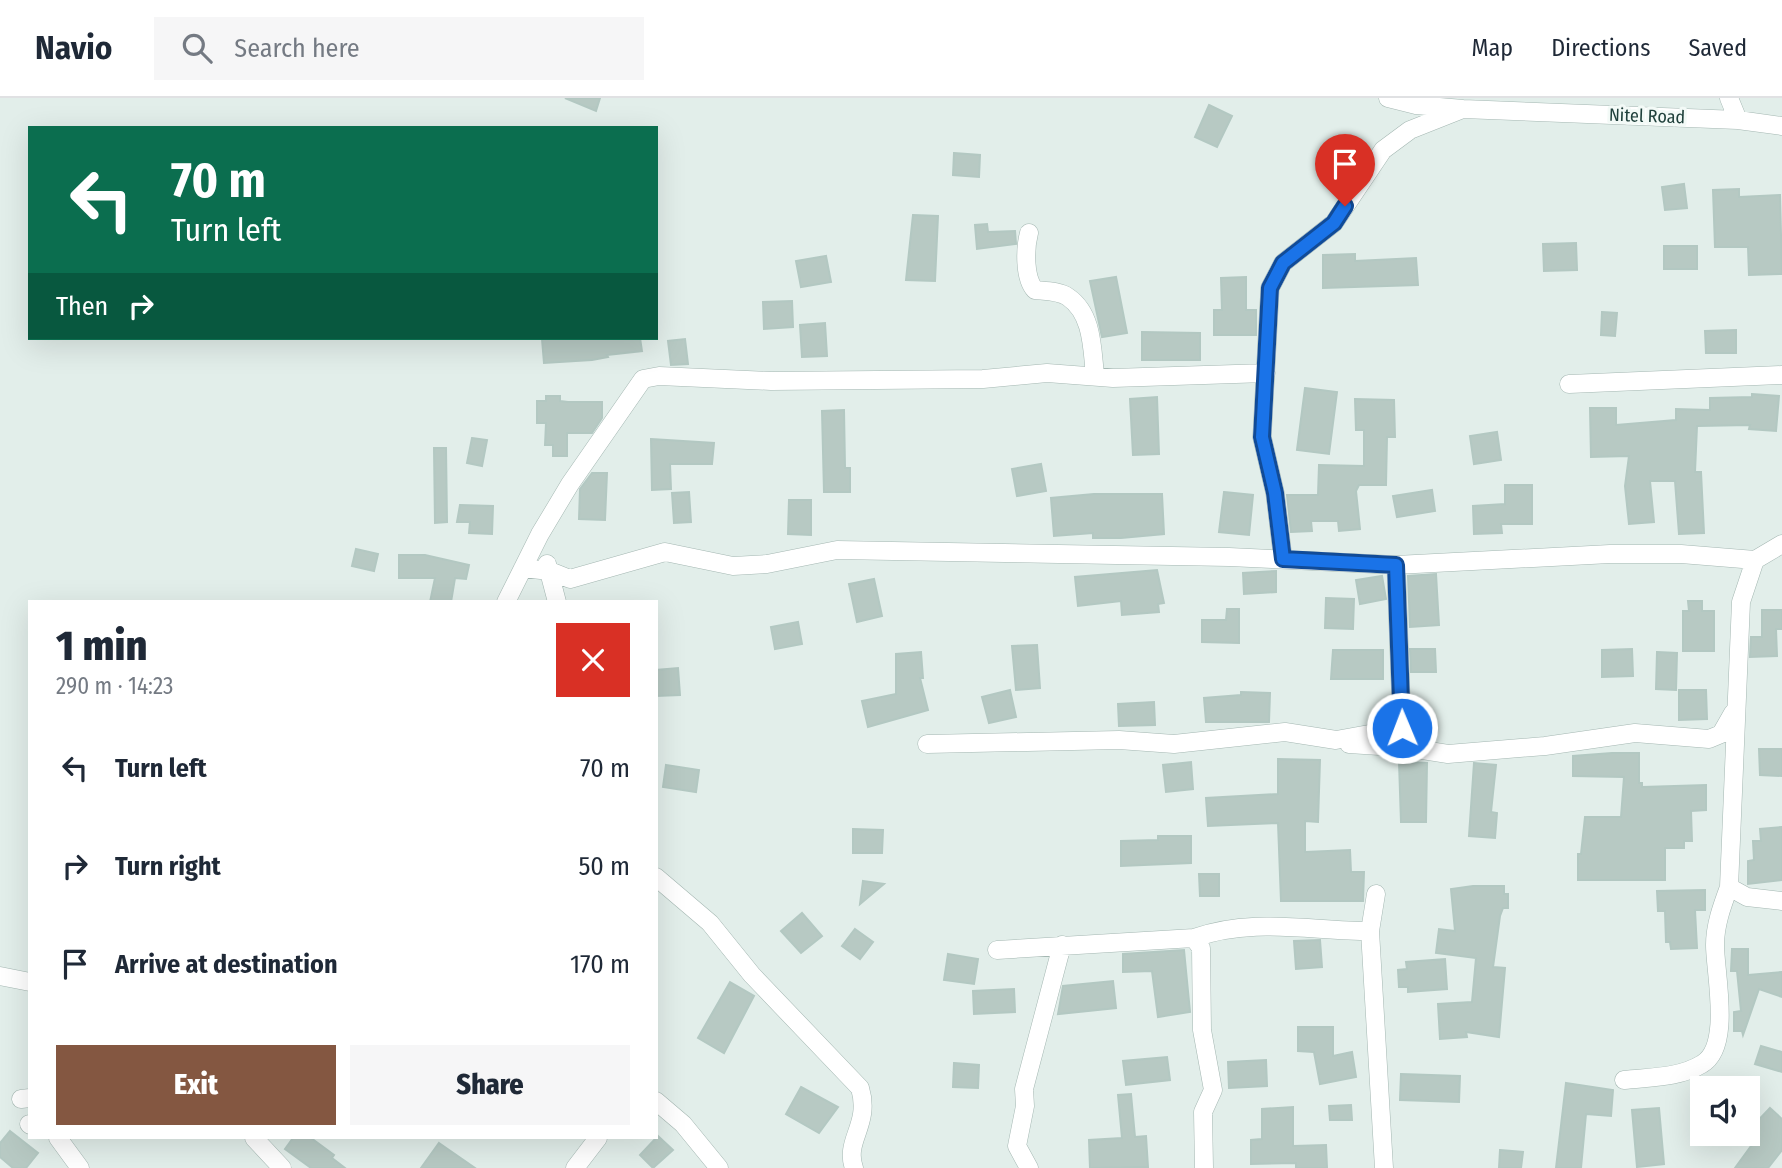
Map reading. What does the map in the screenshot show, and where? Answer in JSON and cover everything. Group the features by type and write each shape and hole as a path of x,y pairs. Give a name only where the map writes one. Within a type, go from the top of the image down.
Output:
{"street":[{"name":"Nitel Road","path":"1388,98 1416,105 1463,109 1597,106 1782,126"},
{"path":"1729,98 1738,120"},
{"path":"1283,559 1275,493 1262,437 1270,288 1283,263 1334,223 1383,150 1410,130 1463,109"},
{"path":"1029,233 1025,248 1031,285 1035,290 1067,296 1076,306 1090,330 1095,375"},
{"path":"507,600 540,534 570,484 620,415 632,390 643,379 659,376 771,381 983,379 1047,373 1150,377 1266,373"},
{"path":"1569,384 1782,374"},
{"path":"540,534 540,547 550,571 557,600"},
{"path":"523,568 550,571 570,579 665,552 733,566 767,564 837,550 1283,559 1396,565 1610,554 1681,554 1755,560 1782,544"},
{"path":"1624,1080 1679,1074 1706,1063 1716,1042 1720,1003 1715,945 1717,921 1729,887 1741,602 1755,560"},
{"path":"927,744 1119,740 1174,744 1285,732 1336,740 1402,728 1396,565"},
{"path":"1285,732 1291,742 1302,744 1410,748 1447,754 1477,753 1635,733 1709,739 1721,734 1735,709"},
{"path":"658,879 710,923 752,975 860,1088 864,1102 864,1119 852,1146 850,1159 854,1168"},
{"path":"1729,887 1747,897 1782,901"},
{"path":"1376,894 1370,931 1384,1168"},
{"path":"997,950 1194,937 1219,929 1274,924 1319,931 1370,931"},
{"path":"1194,937 1201,948 1202,1030 1213,1090 1203,1112 1204,1168"},
{"path":"1029,1168 1017,1146 1025,1106 1024,1088 1062,945"},
{"path":"0,976 28,982"},
{"path":"658,1103 682,1124 719,1168"},
{"path":"59,1139 80,1168"},
{"path":"255,1139 282,1168"},
{"path":"575,1168 597,1139"}],"building":[{"path":"565,98 600,98 596,111"},
{"path":"1209,105 1232,116 1217,147 1195,137"},
{"path":"954,153 980,155 979,177 953,175"},
{"path":"1684,184 1687,208 1665,210 1662,187"},
{"path":"1739,189 1739,197 1780,195 1782,274 1749,275 1748,247 1715,247 1713,190"},
{"path":"913,215 938,216 935,281 906,280"},
{"path":"987,224 988,232 1015,231 1016,244 977,249 975,225"},
{"path":"1576,243 1577,270 1544,271 1543,244"},
{"path":"1664,246 1697,246 1697,269 1664,269"},
{"path":"1355,254 1355,261 1416,258 1418,285 1323,288 1323,255"},
{"path":"826,256 831,282 801,287 796,261"},
{"path":"1116,277 1127,333 1102,337 1090,281"},
{"path":"1246,277 1246,310 1256,310 1256,335 1214,335 1214,310 1222,310 1221,278"},
{"path":"792,301 793,327 764,329 763,302"},
{"path":"1602,312 1617,313 1615,336 1601,335"},
{"path":"825,323 827,356 802,357 800,325"},
{"path":"1736,330 1736,353 1706,353 1705,331"},
{"path":"1142,332 1200,333 1200,360 1142,360"},
{"path":"685,339 688,364 671,365 668,341"},
{"path":"542,340 640,340 642,351 607,355 608,357 592,360 544,363"},
{"path":"1305,388 1337,392 1329,454 1297,450"},
{"path":"1752,394 1779,396 1776,431 1749,429 1750,425 1697,426 1695,472 1701,472 1704,533 1679,534 1675,481 1650,481 1654,522 1629,524 1625,486 1629,456 1591,457 1590,408 1616,408 1616,425 1676,420 1676,409 1710,410 1710,398 1752,397"},
{"path":"546,396 560,396 560,401 568,402 602,402 602,418 592,433 567,433 567,456 553,456 553,445 545,445 546,423 537,423 537,401 546,401"},
{"path":"1157,397 1159,454 1133,455 1130,399"},
{"path":"1355,399 1394,400 1395,437 1387,437 1386,485 1359,485 1356,491 1360,529 1339,531 1338,521 1311,521 1312,531 1291,532 1287,495 1318,495 1319,465 1364,466 1364,430 1356,430"},
{"path":"844,410 845,468 850,468 850,492 824,492 822,411"},
{"path":"1497,432 1501,460 1474,464 1470,436"},
{"path":"472,438 487,440 482,466 467,463"},
{"path":"651,439 714,443 712,464 670,464 671,489 652,490"},
{"path":"434,448 446,448 447,522 435,523"},
{"path":"1041,464 1046,491 1017,496 1012,469"},
{"path":"592,473 607,473 605,520 579,519 580,489"},
{"path":"1505,485 1532,485 1532,524 1501,524 1502,533 1474,534 1473,506 1505,504"},
{"path":"1432,490 1435,511 1397,517 1393,496"},
{"path":"689,492 691,522 674,523 672,493"},
{"path":"1224,492 1253,495 1249,535 1219,532"},
{"path":"1094,494 1162,494 1164,534 1121,538 1093,538 1093,533 1054,536 1051,498"},
{"path":"789,500 811,500 811,535 788,534"},
{"path":"460,505 493,506 492,534 469,533 470,522 457,522"},
{"path":"356,549 378,554 374,571 352,566"},
{"path":"399,555 425,555 469,565 466,579 455,578 451,600 430,600 435,578 399,578"},
{"path":"1157,570 1164,603 1158,604 1159,612 1122,615 1121,601 1078,606 1075,577"},
{"path":"1276,571 1276,592 1244,594 1243,573"},
{"path":"1436,574 1439,625 1410,627 1408,576"},
{"path":"1382,576 1386,599 1360,604 1356,580"},
{"path":"874,579 882,616 857,622 849,584"},
{"path":"1326,598 1354,599 1353,629 1325,628"},
{"path":"1688,601 1702,601 1702,611 1714,611 1714,651 1683,651 1683,611 1689,611"},
{"path":"1227,609 1239,609 1239,643 1202,642 1202,620 1226,620"},
{"path":"1762,610 1782,610 1782,629 1776,629 1777,656 1750,657 1751,637 1762,637"},
{"path":"798,622 802,644 775,649 771,627"},
{"path":"1037,645 1040,688 1016,690 1012,646"},
{"path":"1410,649 1435,649 1436,672 1411,672"},
{"path":"1632,649 1633,676 1602,677 1602,650"},
{"path":"1333,650 1383,650 1383,679 1331,679"},
{"path":"921,652 923,678 920,678 928,710 868,727 862,701 896,694 896,654"},
{"path":"1657,652 1677,653 1676,690 1656,689"},
{"path":"678,668 680,695 658,696 658,670"},
{"path":"1010,690 1016,717 989,723 982,697"},
{"path":"1679,690 1706,690 1707,719 1679,720"},
{"path":"1241,692 1270,693 1269,722 1206,722 1204,698 1241,695"},
{"path":"1154,702 1155,725 1119,726 1118,704"},
{"path":"1759,749 1782,749 1782,776 1760,775"},
{"path":"1639,753 1639,783 1642,783 1642,787 1706,785 1706,810 1691,811 1692,841 1684,841 1684,848 1665,848 1665,880 1578,880 1578,854 1581,854 1585,817 1621,817 1624,777 1573,776 1573,756"},
{"path":"1278,759 1320,760 1318,822 1305,821 1305,852 1350,850 1351,872 1364,872 1363,901 1281,901 1278,823 1208,826 1206,798 1278,794"},
{"path":"1191,762 1193,789 1166,792 1163,765"},
{"path":"1399,762 1427,763 1426,822 1401,822"},
{"path":"1474,763 1496,765 1491,812 1497,813 1495,838 1469,836"},
{"path":"666,765 699,770 696,792 663,787"},
{"path":"1782,827 1782,880 1748,884 1748,861 1754,860 1753,841 1761,841 1760,829"},
{"path":"853,829 883,830 882,853 853,853"},
{"path":"1158,836 1191,836 1191,863 1121,866 1121,841 1158,840"},
{"path":"1199,874 1219,874 1219,896 1200,896"},
{"path":"863,881 884,884 860,904"},
{"path":"1504,886 1504,894 1508,894 1508,908 1503,908 1500,916 1493,967 1505,968 1499,1037 1466,1032 1467,1037 1440,1039 1438,1004 1472,1002 1476,958 1436,953 1439,929 1455,931 1451,889"},
{"path":"1705,890 1705,910 1695,910 1697,948 1671,949 1670,942 1666,942 1665,911 1658,911 1657,891"},
{"path":"802,913 822,936 801,953 781,931"},
{"path":"855,929 873,942 860,959 842,946"},
{"path":"1320,940 1322,967 1296,969 1294,941"},
{"path":"1732,949 1748,949 1748,975 1782,972 1782,997 1759,989 1743,1035 1742,1031 1734,1031 1734,1012 1741,1011 1737,971 1731,971"},
{"path":"1184,950 1190,1012 1158,1017 1152,971 1123,972 1123,954"},
{"path":"948,954 978,959 974,984 944,980"},
{"path":"1445,959 1447,989 1408,992 1408,987 1399,987 1398,970 1407,969 1406,962"},
{"path":"1113,981 1116,1008 1058,1014 1063,986"},
{"path":"730,982 754,996 724,1053 698,1038"},
{"path":"1014,989 1015,1012 974,1014 973,991"},
{"path":"1298,1027 1333,1027 1333,1056 1352,1052 1356,1077 1320,1084 1314,1052 1298,1051"},
{"path":"1761,1046 1782,1052 1782,1072 1755,1064"},
{"path":"1167,1057 1170,1080 1126,1085 1123,1061"},
{"path":"1266,1060 1267,1086 1229,1088 1228,1062"},
{"path":"954,1063 979,1065 978,1088 953,1087"},
{"path":"1401,1074 1460,1076 1459,1102 1400,1100"},
{"path":"1566,1083 1613,1090 1611,1116 1586,1114 1581,1168 1556,1168"},
{"path":"801,1087 838,1107 819,1133 786,1114"},
{"path":"1131,1094 1135,1137 1146,1136 1148,1167 1090,1168 1089,1140 1122,1138 1118,1095"},
{"path":"1351,1105 1352,1120 1330,1120 1329,1106"},
{"path":"1293,1107 1293,1146 1326,1145 1327,1168 1296,1168 1296,1163 1251,1164 1251,1140 1262,1139 1262,1109"},
{"path":"1659,1108 1664,1164 1637,1167 1632,1110"},
{"path":"1770,1108 1782,1119 1782,1150 1768,1168 1735,1168 1751,1146 1760,1146 1760,1119"},
{"path":"10,1131 38,1153 26,1168 13,1168 0,1157 0,1143"},
{"path":"658,1136 673,1150 653,1168 640,1155"},
{"path":"292,1139 312,1139 334,1155 332,1158 345,1168 311,1168 285,1149"},
{"path":"439,1143 475,1168 421,1168"},
{"path":"1500,1150 1523,1152 1521,1168 1499,1168"}],"route":[{"path":"1345,206 1334,223 1312,243 1283,263 1270,288 1262,437 1275,493 1283,559 1396,565 1402,728"}]}
